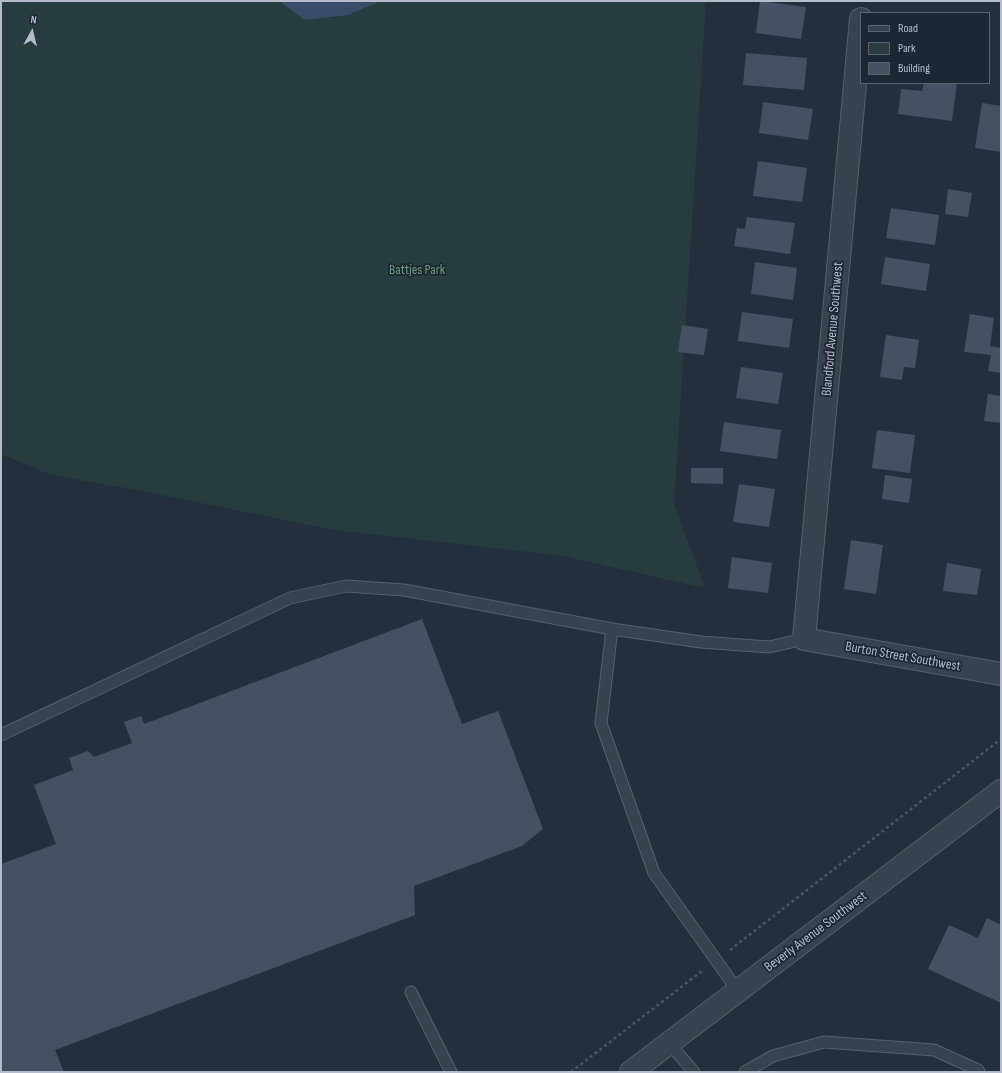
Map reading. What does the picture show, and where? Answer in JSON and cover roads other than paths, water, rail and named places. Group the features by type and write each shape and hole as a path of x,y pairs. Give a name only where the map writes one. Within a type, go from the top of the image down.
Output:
{"street":[{"path":"862,12 863,1"},
{"name":"Blandford Avenue Southwest","path":"804,639 860,30"},
{"name":"Burton Street Southwest","path":"804,639 1001,674"},
{"name":"Beverly Avenue Southwest","path":"631,1072 1001,791"}],"lane":[{"path":"1,735 290,598 346,586 404,590 612,629 701,642 770,647 804,639"},
{"path":"612,629 601,723 654,873 738,991"},
{"path":"411,992 451,1072"},
{"path":"745,1072 773,1056 824,1042 934,1050 978,1070 979,1072"},
{"path":"669,1043 694,1072"}],"water":[{"path":"279,1 381,1 348,15 305,20"}],"park label":[{"name":"Battjes Park","path":"417,270"}]}
